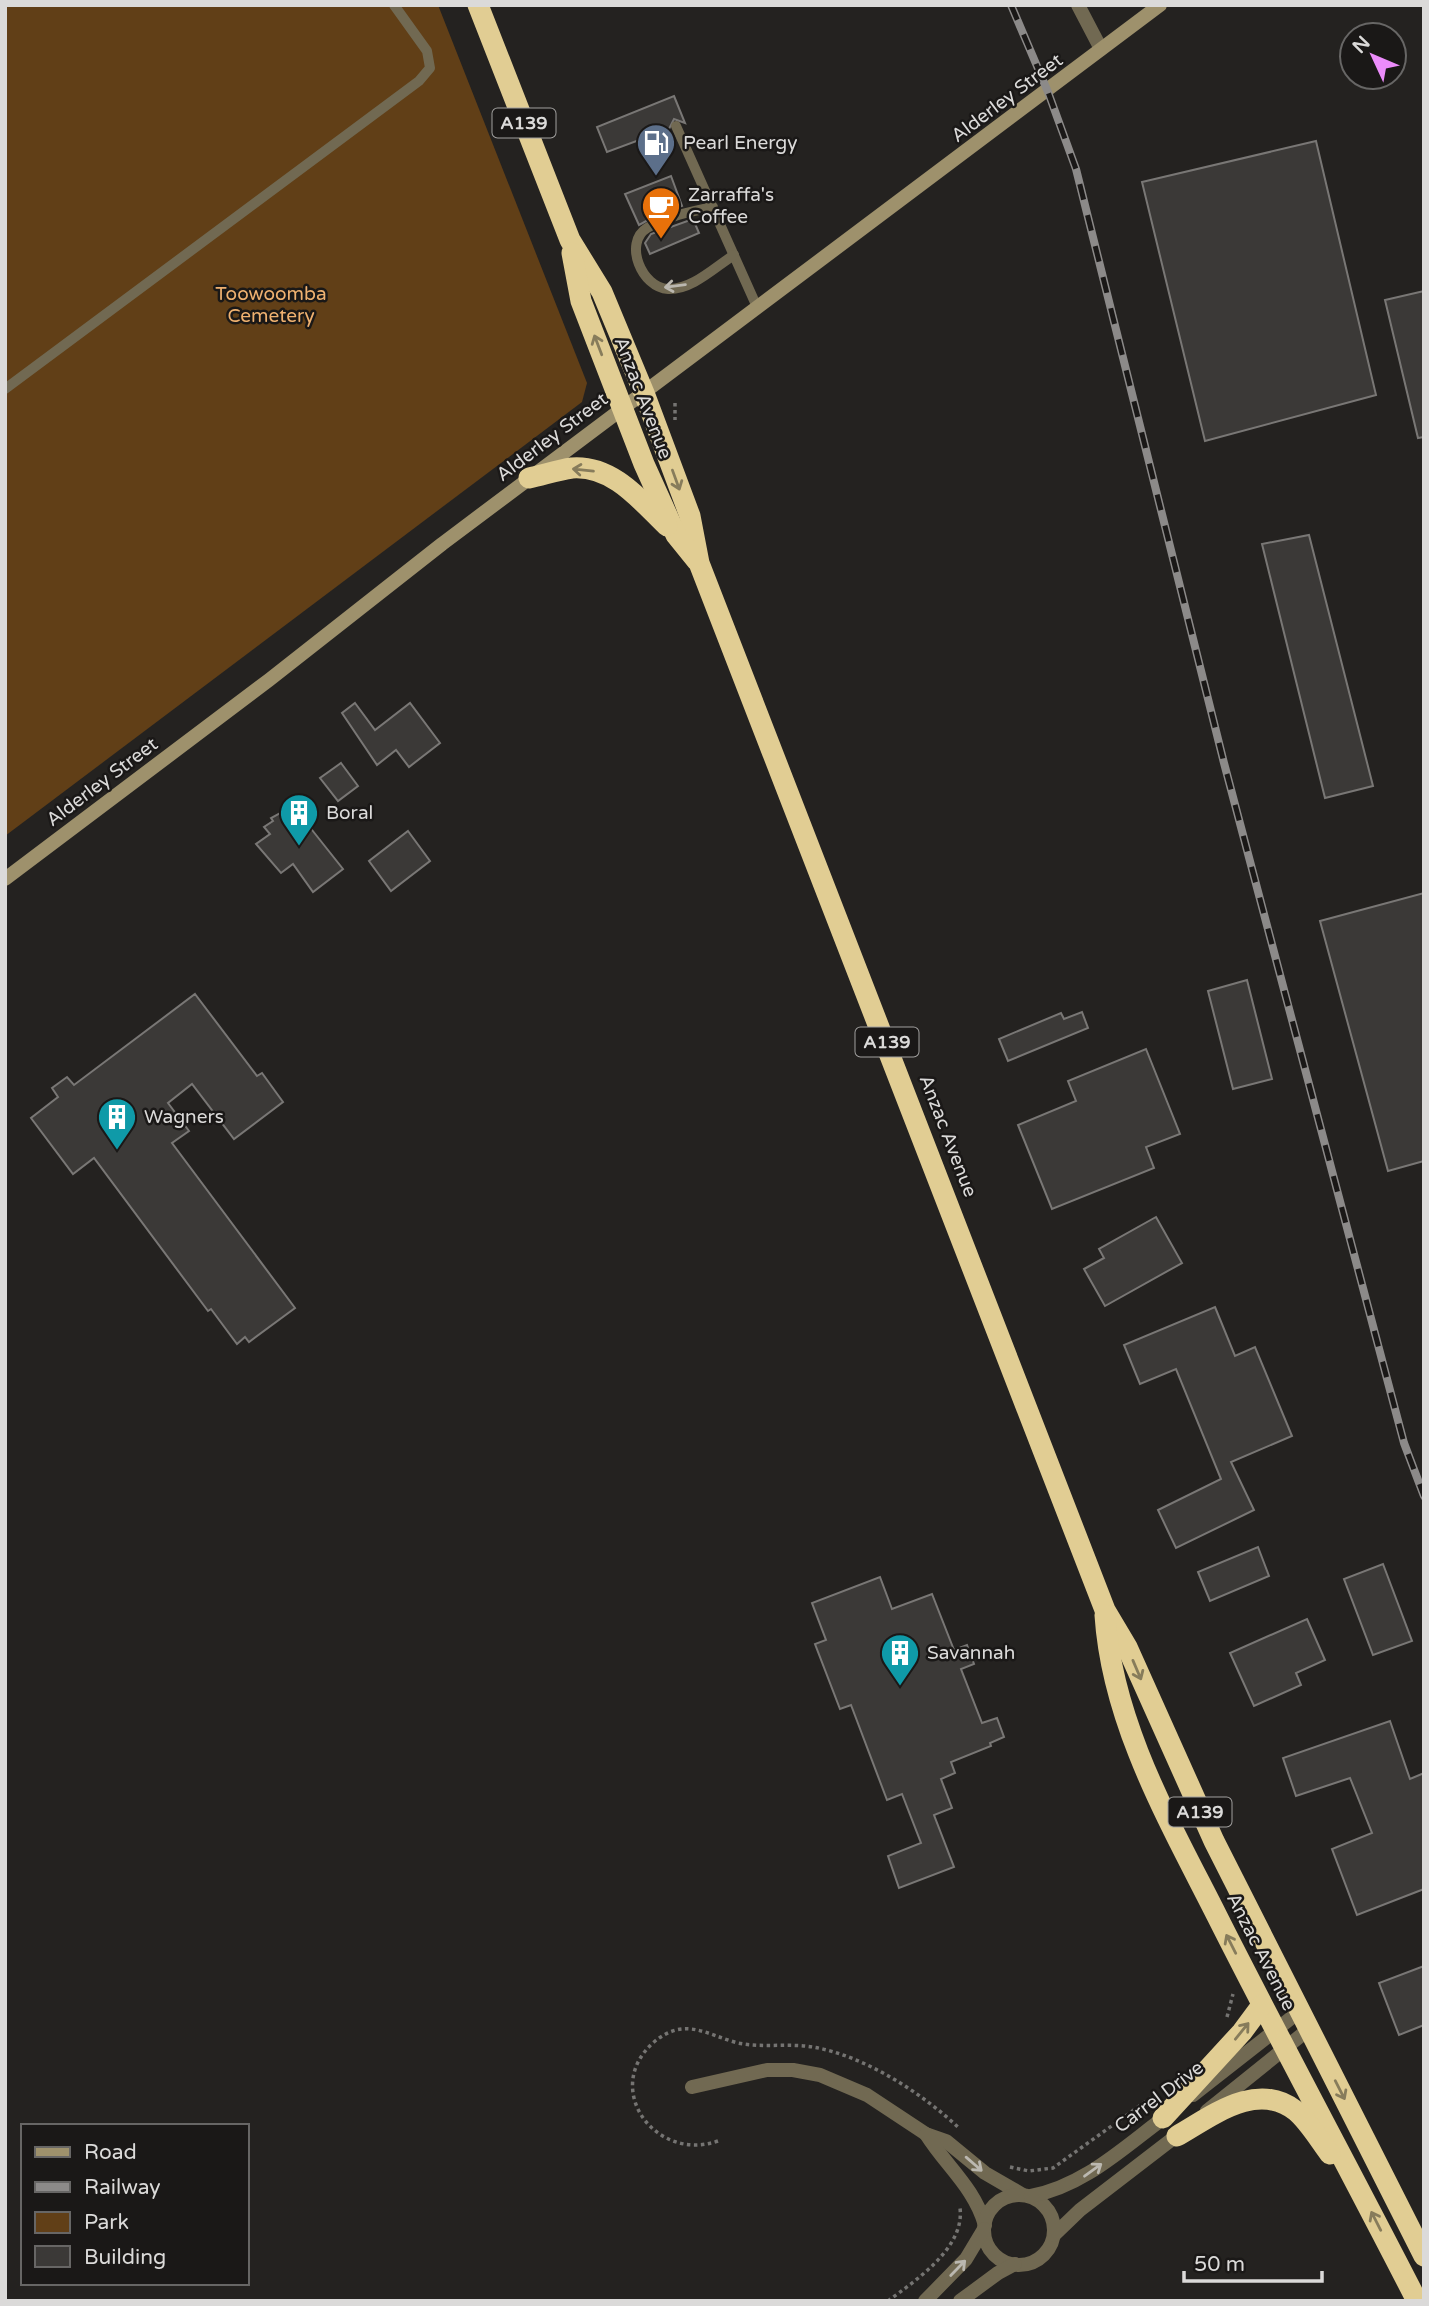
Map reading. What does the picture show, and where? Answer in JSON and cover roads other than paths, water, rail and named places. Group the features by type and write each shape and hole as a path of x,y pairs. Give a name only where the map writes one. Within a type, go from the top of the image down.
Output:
{"highway":[{"name":"Anzac Avenue","path":"478,5 570,240 603,292 644,393 690,516 699,563 1105,1610 1127,1647 1213,1841 1424,2256"},
{"name":"Anzac Avenue","path":"570,240 581,301 623,408 676,535 699,563"},
{"path":"529,478 573,468 608,475 627,487 676,535"},
{"name":"Anzac Avenue","path":"1105,1610 1108,1655 1132,1736 1158,1797 1262,2005 1417,2301"},
{"path":"1163,2118 1242,2032 1262,2005"},
{"path":"1177,2136 1234,2104 1252,2099 1279,2101 1297,2112 1358,2184"}],"street":[{"path":"1078,5 1101,49"},
{"name":"Alderley Street","path":"5,879 529,478 1160,5"},
{"name":"Carrel Drive","path":"1027,2195 1056,2191 1076,2182 1305,2020"},
{"name":"Carrel Drive","path":"1054,2235 1080,2210 1177,2136 1281,2039"},
{"path":"692,2087 767,2070 793,2070 820,2076 867,2095 926,2134 946,2141 985,2173 1027,2195 1049,2211 1054,2235 1049,2248 1040,2258 1028,2264 1014,2264 992,2252 970,2189 937,2152 926,2134"},
{"path":"925,2301 966,2259 984,2227 989,2212 998,2202 1010,2196 1027,2195"},
{"path":"960,2301 1014,2264"}],"lane":[{"path":"5,389 419,81 430,68 427,51 394,5"},
{"path":"676,126 757,307"},
{"path":"713,206 680,214 646,229 637,238 635,246 640,266 656,286 669,289 691,284 734,254"}],"railway":[{"path":"1011,5 1048,92 1076,169 1224,763 1404,1443 1424,1496"}],"place":[{"name":"Pearl Energy","path":"656,177"},
{"name":"Zarraffa's Coffee","path":"661,240"},
{"name":"Boral","path":"299,847"},
{"name":"Wagners","path":"117,1151"},
{"name":"Savannah","path":"900,1687"}],"park label":[{"name":"Toowoomba Cemetery","path":"271,305"}]}
